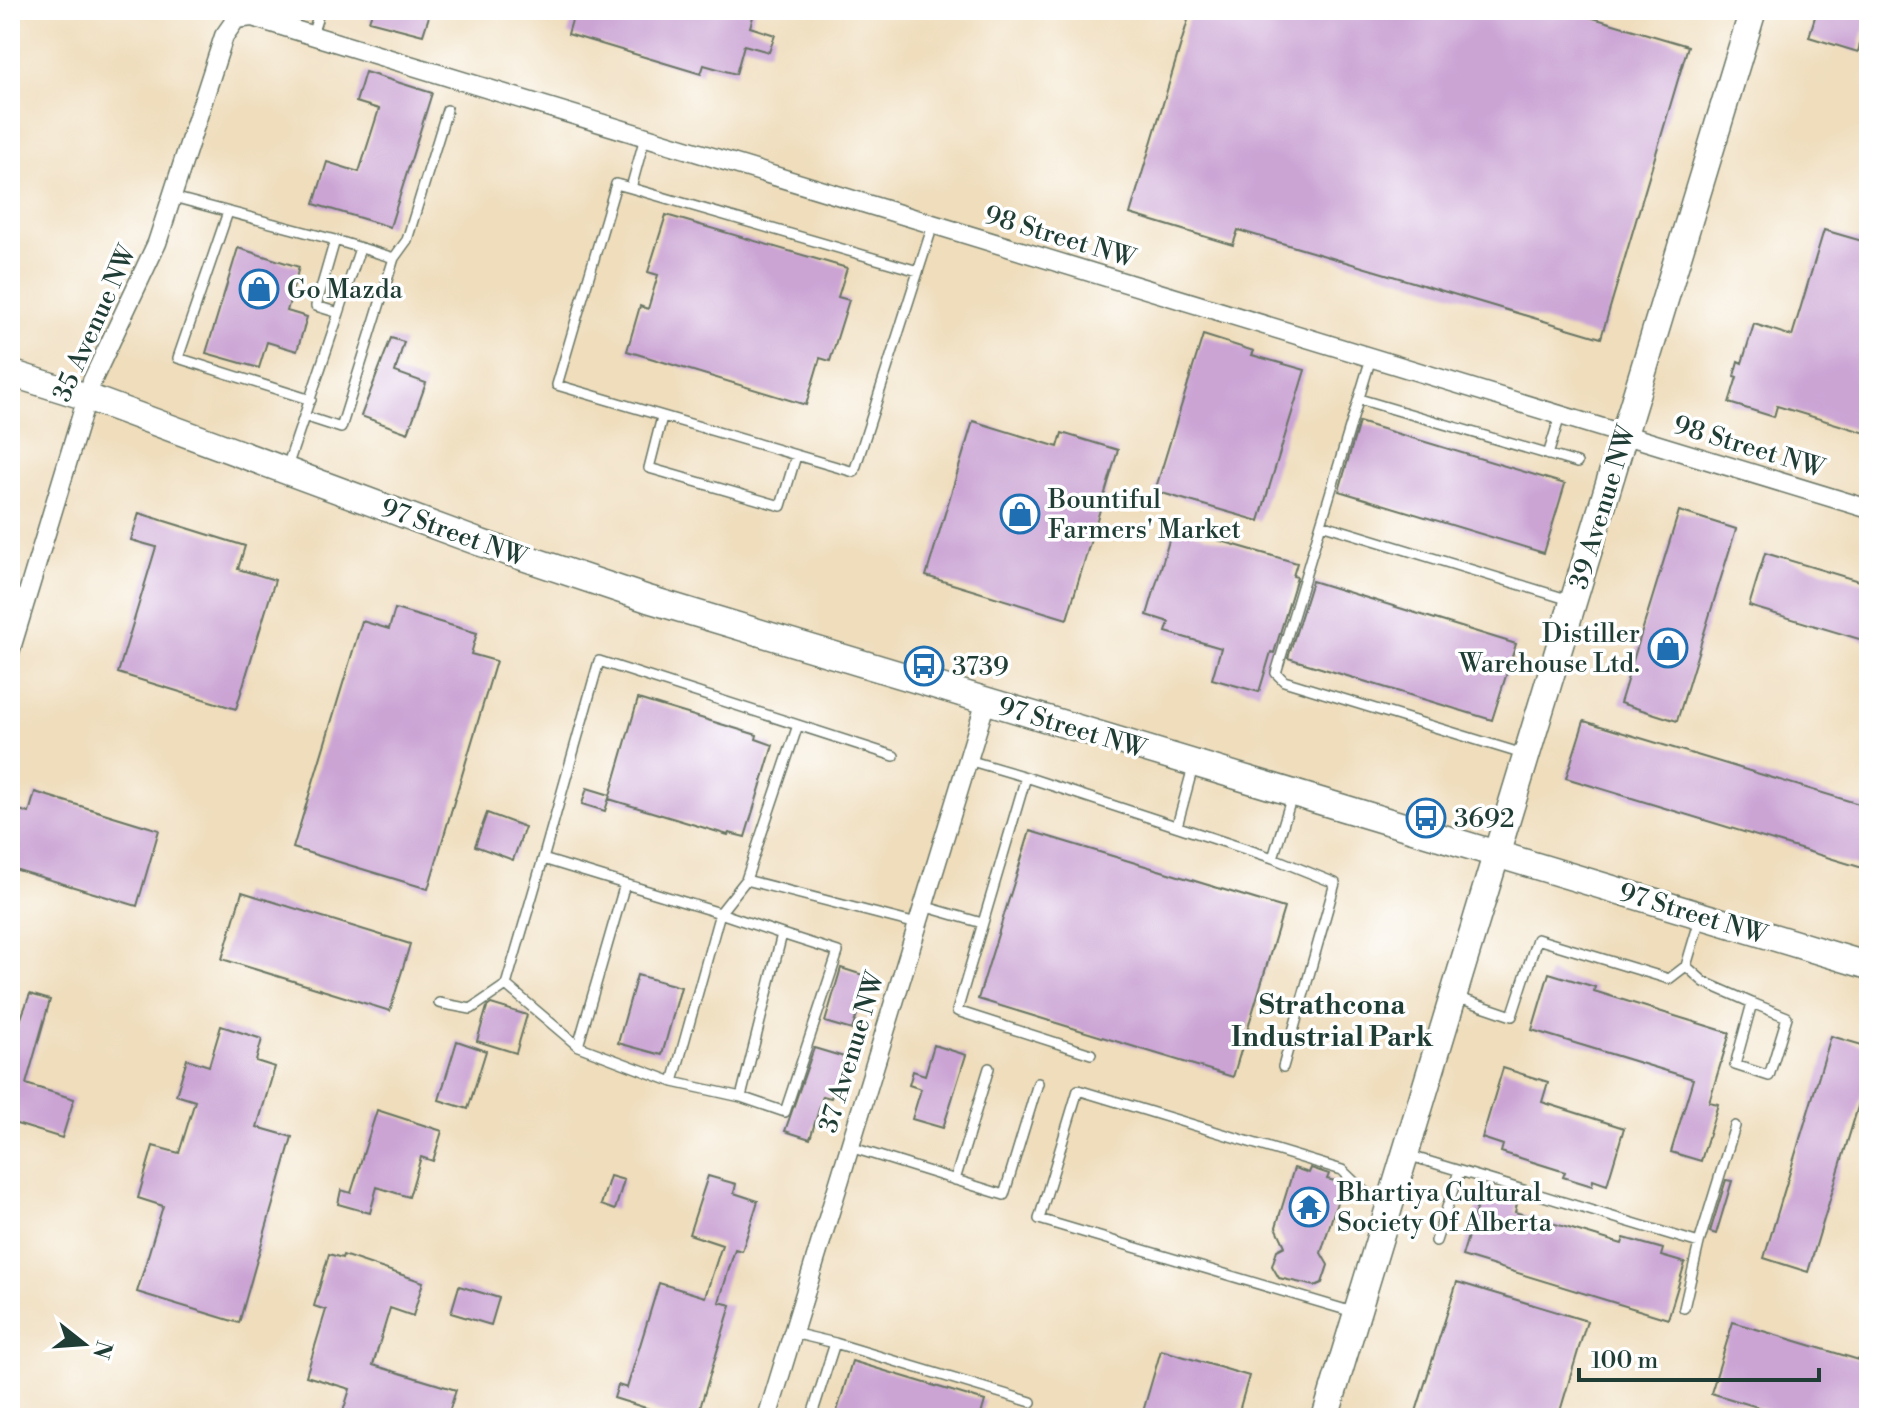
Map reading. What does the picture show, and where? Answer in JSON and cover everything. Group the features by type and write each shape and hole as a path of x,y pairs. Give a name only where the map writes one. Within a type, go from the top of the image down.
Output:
{"street":[{"name":"39 Avenue NW","path":"1325,1418 1753,10"},
{"name":"98 Street NW","path":"236,19 252,17 312,35 1869,509"},
{"name":"35 Avenue NW","path":"10,652 95,373 157,243 224,36 236,19"},
{"name":"97 Street NW","path":"10,373 87,397 481,543 634,594 1869,966"},
{"name":"37 Avenue NW","path":"767,1418 986,701"}],"lane":[{"path":"312,35 320,10"},
{"path":"304,416 341,428 394,258 407,240 447,110"},
{"path":"631,188 645,137"},
{"path":"918,271 616,184 557,385 854,472 933,225"},
{"path":"173,197 394,258"},
{"path":"228,212 178,358 311,400"},
{"path":"335,240 316,306 339,313"},
{"path":"285,470 360,248"},
{"path":"1371,358 1277,665 1279,678 1527,755"},
{"path":"1359,399 1577,463"},
{"path":"1548,455 1560,416"},
{"path":"662,417 649,468 781,506 796,456"},
{"path":"1321,524 1574,601"},
{"path":"439,1003 471,1009 506,985 599,661 894,756"},
{"path":"673,1082 720,913 746,880 798,725"},
{"path":"968,760 1273,858 1335,883 1283,1067"},
{"path":"1177,826 1194,763"},
{"path":"1026,777 957,1011 1091,1054"},
{"path":"1273,858 1293,793"},
{"path":"506,985 578,1046 673,1082 741,1097 785,1112 838,952 543,859"},
{"path":"746,880 917,924"},
{"path":"578,1046 625,884"},
{"path":"923,906 982,923"},
{"path":"1453,996 1512,1016 1537,939 1669,979 1686,966 1701,916"},
{"path":"741,1097 782,934"},
{"path":"1686,966 1704,982 1787,1017 1769,1076 1735,1065 1752,1003"},
{"path":"955,1180 989,1068"},
{"path":"850,1147 1004,1195 1038,1083"},
{"path":"1357,1312 1039,1219 1078,1090 1342,1170 1367,1194 1391,1201"},
{"path":"1684,1308 1699,1243 1735,1126"},
{"path":"1405,1154 1699,1243"},
{"path":"1436,1241 1459,1171"},
{"path":"793,1333 1031,1402"},
{"path":"811,1418 835,1343"}],"building":[{"path":"373,10 431,10 423,35 369,21"},
{"path":"575,10 755,10 750,27 775,35 769,52 744,45 736,74 704,65 701,74 568,34"},
{"path":"1191,10 1566,10 1688,46 1601,338 1238,230 1233,245 1130,214"},
{"path":"1817,10 1869,10 1858,52 1809,37"},
{"path":"365,72 432,93 390,227 314,204 327,162 359,172 379,109 356,102"},
{"path":"666,215 847,268 838,297 849,300 830,361 820,358 806,405 627,351 640,306 648,309 658,275 648,272"},
{"path":"1824,230 1869,243 1869,434 1777,406 1774,417 1729,403 1738,361 1742,363 1754,324 1792,336"},
{"name":"Go Mazda","path":"238,248 299,267 287,311 307,317 297,351 267,342 259,368 206,353"},
{"path":"1203,335 1254,351 1252,355 1305,370 1259,521 1155,491"},
{"path":"391,338 404,342 395,372 426,383 408,433 361,416"},
{"path":"973,421 1058,447 1062,433 1118,450 1067,619 926,576"},
{"path":"1359,422 1565,484 1544,553 1339,491"},
{"path":"1679,511 1736,529 1677,721 1620,703"},
{"path":"139,513 245,546 238,569 275,580 236,709 118,673 156,547 131,540"},
{"path":"1173,527 1297,563 1293,576 1297,577 1259,692 1212,679 1221,648 1166,632 1169,622 1147,615"},
{"path":"1765,553 1869,584 1869,642 1749,606"},
{"path":"1312,581 1516,644 1492,720 1288,658"},
{"path":"395,609 477,633 471,654 496,661 428,889 293,848 362,621 389,629"},
{"path":"638,699 757,735 756,739 773,745 745,837 728,835 609,799"},
{"path":"1584,721 1869,807 1869,870 1566,778"},
{"path":"587,788 610,795 605,811 582,804"},
{"path":"35,792 159,830 137,906 11,868 17,851 10,849 10,807 29,813"},
{"path":"487,813 525,827 513,860 475,846"},
{"path":"1030,831 1284,908 1233,1077 978,999"},
{"path":"242,892 410,944 390,1011 222,959"},
{"path":"841,968 869,977 852,1030 825,1022"},
{"path":"1549,973 1595,987 1594,991 1730,1033 1709,1102 1718,1104 1701,1161 1671,1152 1693,1079 1532,1030"},
{"path":"637,975 681,987 662,1055 618,1043"},
{"path":"30,994 50,1000 26,1084 74,1099 62,1138 10,1122 10,1027 17,1029"},
{"path":"491,1004 527,1015 516,1053 477,1041 487,1007"},
{"path":"221,1026 262,1039 256,1061 275,1067 257,1127 292,1137 239,1323 137,1292 163,1206 138,1198 153,1146 179,1153 195,1101 176,1095 187,1059 209,1066"},
{"path":"1831,1036 1869,1047 1869,1070 1808,1272 1764,1258"},
{"path":"457,1041 486,1051 468,1109 439,1100"},
{"path":"934,1045 966,1055 943,1128 912,1119 921,1089 909,1085 913,1071 925,1075"},
{"path":"814,1048 844,1057 831,1098 823,1096 810,1139 785,1131"},
{"path":"1503,1068 1548,1082 1542,1102 1624,1128 1607,1185 1593,1180 1592,1186 1563,1177 1565,1172 1501,1152 1503,1145 1482,1138"},
{"path":"377,1110 442,1131 433,1161 421,1157 409,1197 377,1187 370,1213 338,1204 341,1190 351,1193"},
{"name":"Bhartiya Cultural Society Of Alberta","path":"1294,1168 1309,1173 1311,1168 1329,1174 1327,1179 1343,1183 1321,1253 1328,1265 1322,1283 1315,1286 1279,1278 1272,1266 1277,1250 1285,1246 1276,1227"},
{"path":"610,1176 624,1180 615,1210 601,1205"},
{"path":"708,1176 736,1184 734,1193 758,1201 742,1251 735,1249 719,1302 731,1305 697,1418 678,1418 614,1398 618,1385 627,1388 659,1283 705,1297 722,1245 689,1234"},
{"path":"1726,1180 1732,1181 1716,1234 1710,1232"},
{"path":"1481,1193 1517,1204 1515,1212 1622,1244 1624,1238 1663,1249 1661,1256 1685,1263 1668,1319 1462,1256"},
{"path":"329,1254 342,1258 343,1255 423,1282 413,1316 390,1308 373,1365 456,1390 447,1418 341,1418 350,1389 306,1376 326,1310 314,1306"},
{"path":"1457,1282 1587,1321 1558,1418 1414,1418"},
{"path":"459,1286 499,1298 491,1325 451,1313"},
{"path":"1733,1322 1869,1363 1869,1418 1794,1418 1711,1393"},
{"path":"1161,1350 1249,1376 1237,1418 1151,1418 1142,1415"},
{"path":"852,1361 985,1401 980,1418 835,1418"}],"place":[{"name":"Go Mazda","path":"259,289"},
{"name":"Bountiful Farmers' Market","path":"1020,514"},
{"name":"Distiller Warehouse Ltd.","path":"1668,648"},
{"name":"3739","path":"924,666"},
{"name":"3692","path":"1426,818"},
{"name":"Bhartiya Cultural Society Of Alberta","path":"1309,1207"}],"district":[{"name":"Strathcona Industrial Park","path":"1332,1020"}]}
